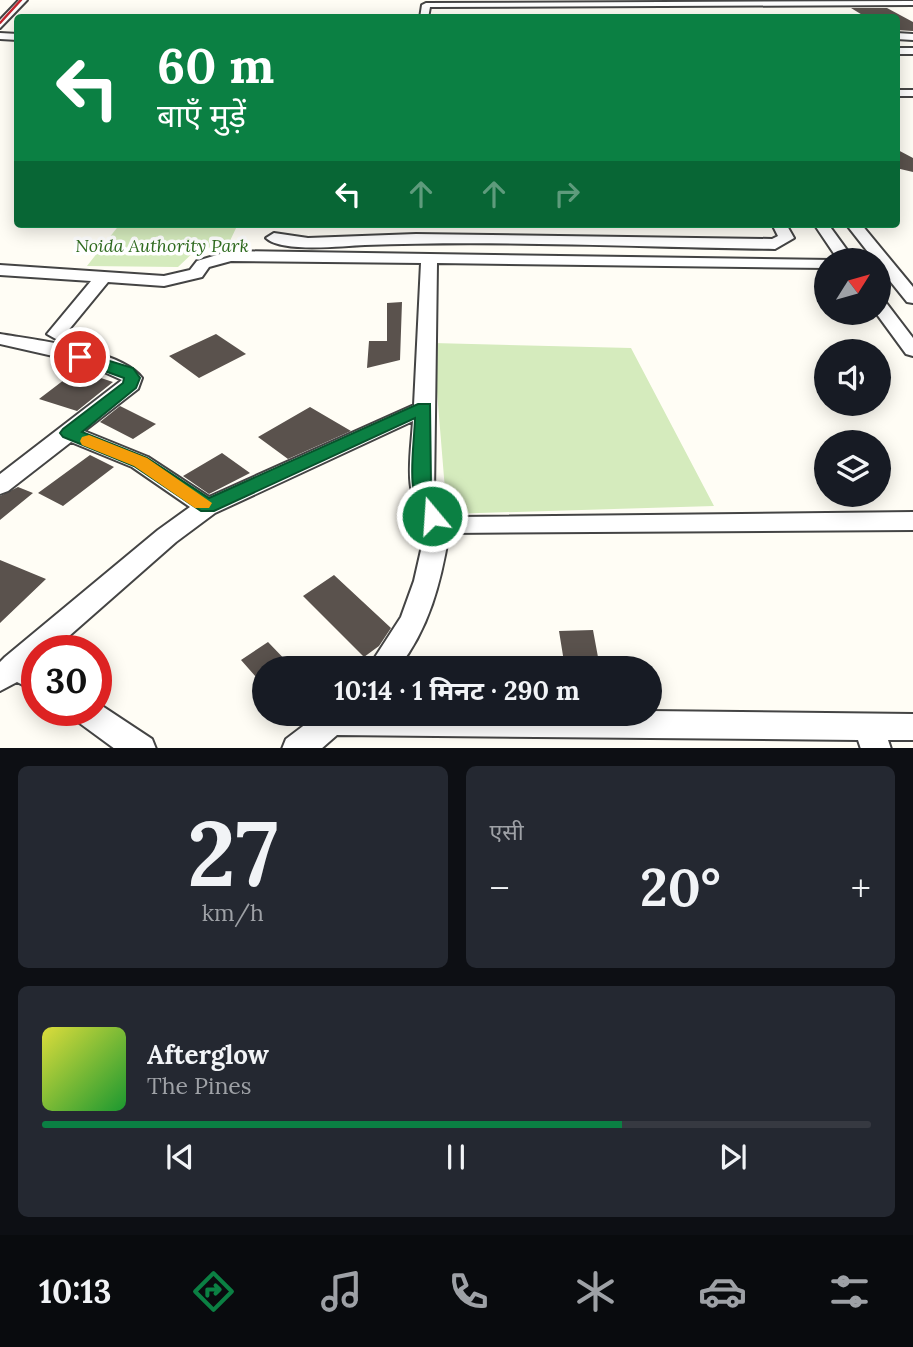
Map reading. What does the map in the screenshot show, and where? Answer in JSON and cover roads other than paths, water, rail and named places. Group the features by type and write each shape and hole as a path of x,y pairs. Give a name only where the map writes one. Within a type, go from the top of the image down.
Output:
{"street":[{"path":"1,23 23,0"},
{"path":"425,14 426,5 503,2 913,3"},
{"path":"266,256 276,231 308,243 416,240 775,244 786,237 781,228"},
{"path":"824,228 838,248"},
{"path":"856,228 913,298"},
{"path":"0,270 163,281 196,274 203,264 230,256 814,262"},
{"path":"429,260 421,485 426,508 439,522 456,526 913,521"},
{"path":"56,334 105,275"},
{"path":"891,321 913,350"},
{"path":"0,339 104,363 127,372 132,378 131,385 0,486"},
{"path":"17,675 167,536 208,507 424,408"},
{"path":"69,433 140,462 208,507"},
{"path":"391,656 412,627 425,595 439,522"},
{"path":"108,726 141,748"},
{"path":"297,748 326,726"},
{"path":"551,726 872,738 913,727"}],"railway":[{"path":"0,23 21,0"}],"park label":[{"name":"Noida Authority Park","path":"162,245"}]}
